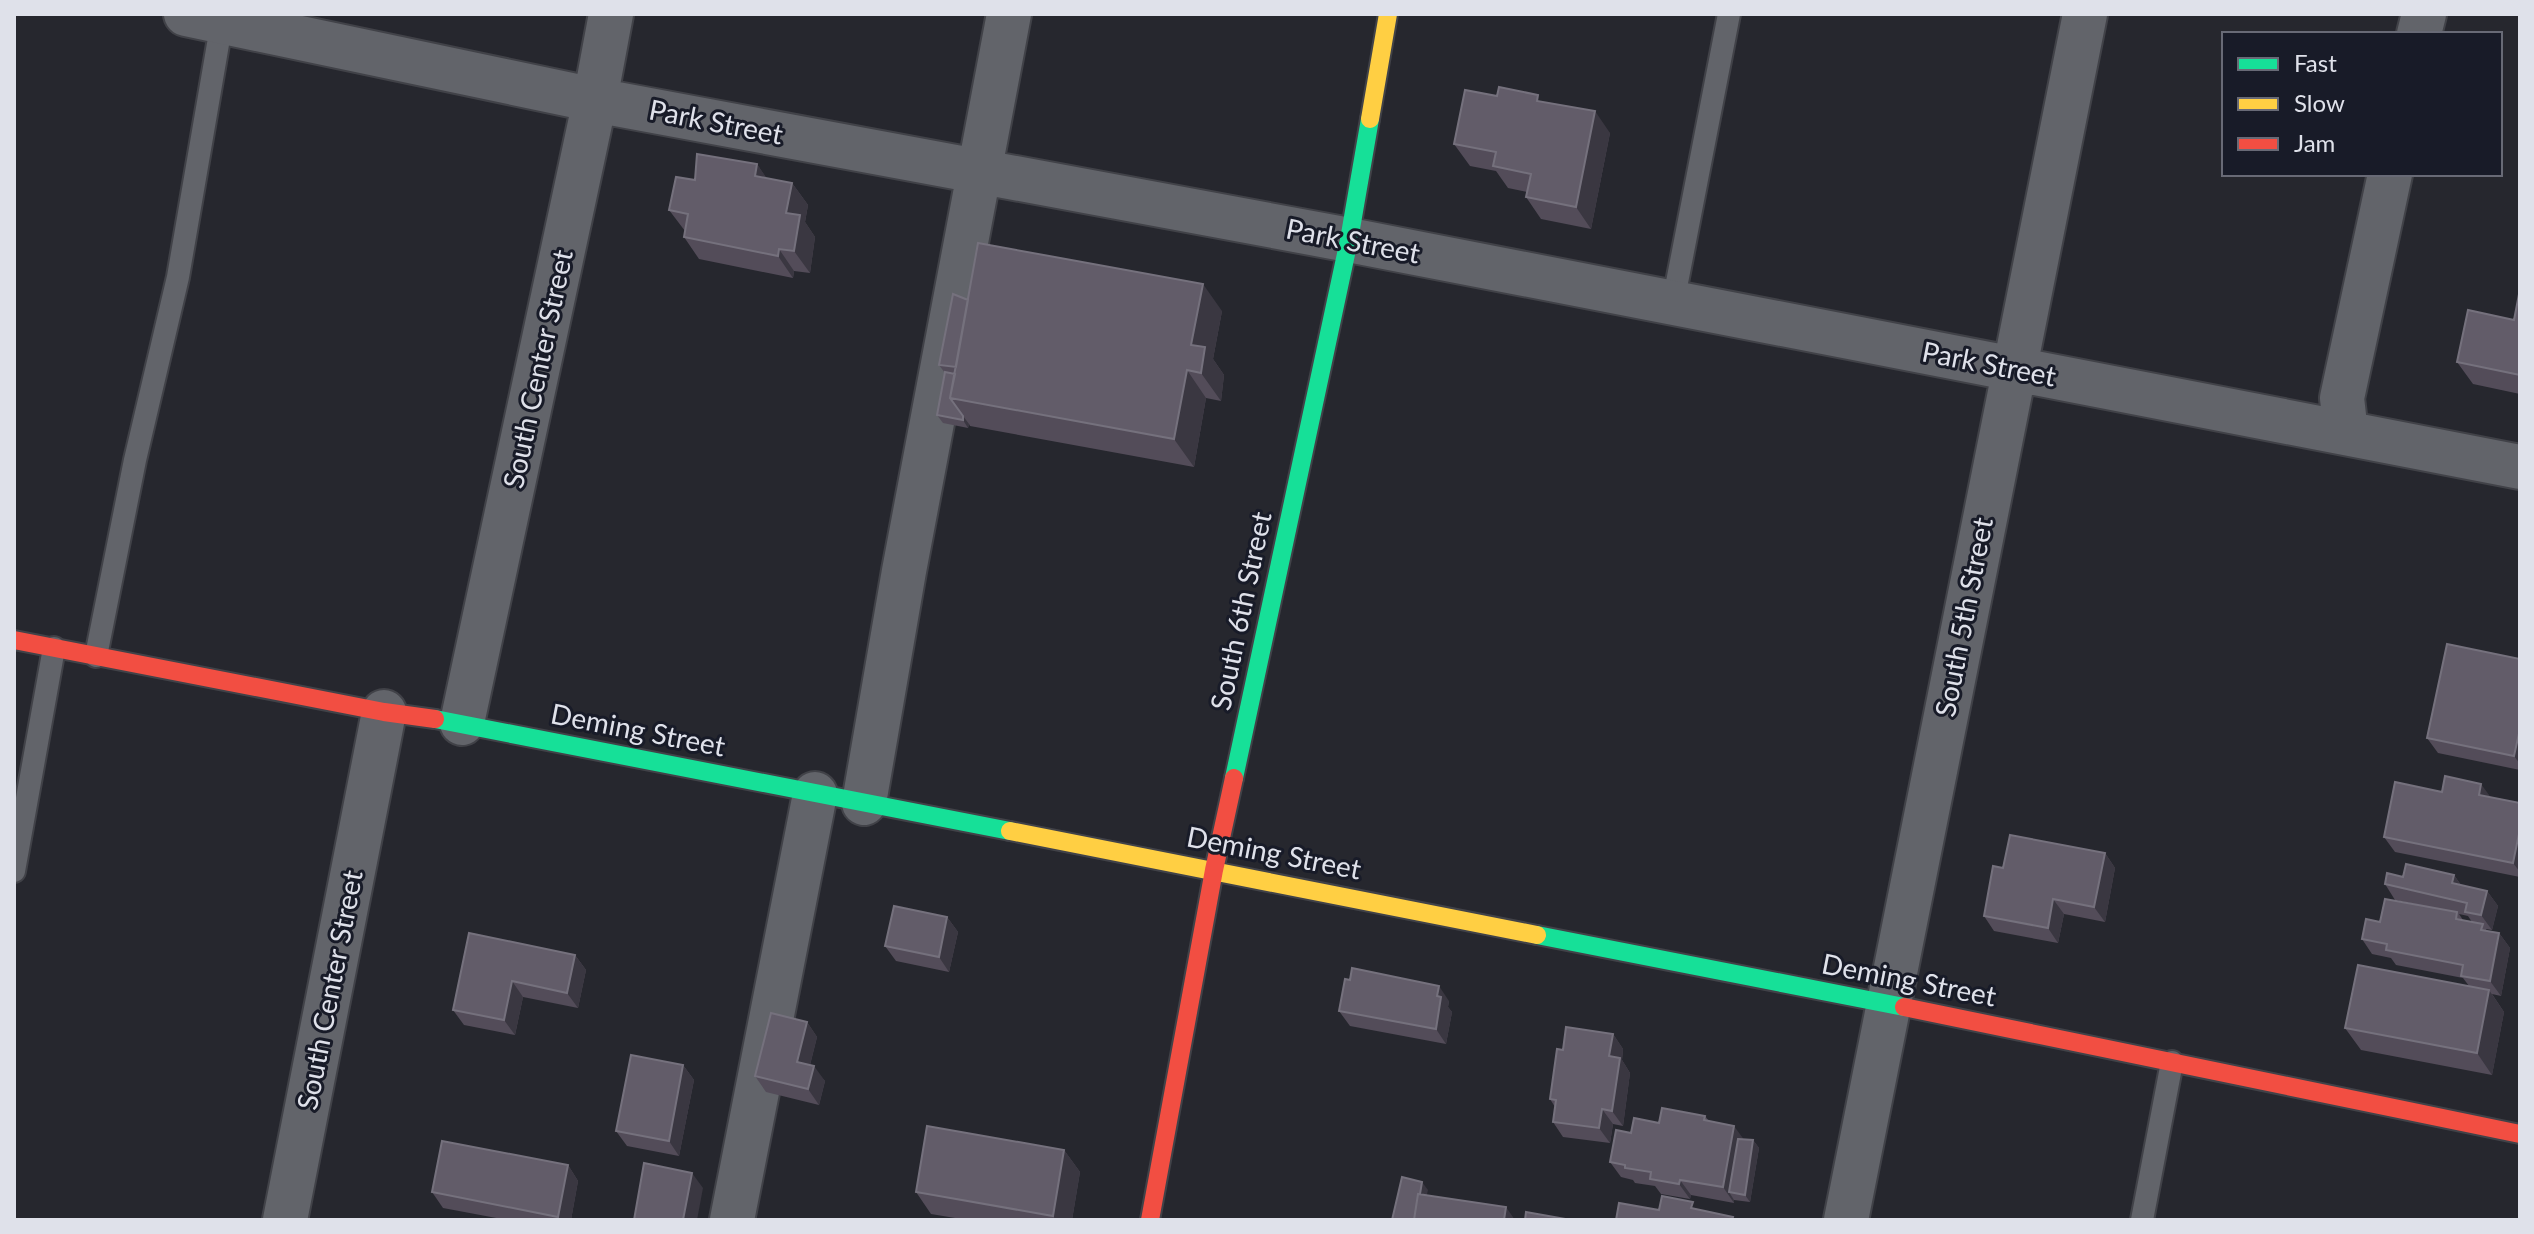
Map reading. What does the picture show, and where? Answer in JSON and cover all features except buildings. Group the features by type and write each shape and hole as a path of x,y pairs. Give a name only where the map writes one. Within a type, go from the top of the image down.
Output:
{"street":[{"name":"South Center Street","path":"462,723 611,14"},
{"path":"864,803 904,571 1009,14"},
{"name":"South 6th Street","path":"1150,1220 1214,870 1349,240 1388,14"},
{"name":"South 5th Street","path":"1846,1220 2085,14"},
{"name":"Park Street","path":"211,17 595,100 1349,240 2520,467"},
{"path":"2346,433 2342,398 2390,176"},
{"name":"Deming Street","path":"14,640 384,712 462,723 1214,870 2520,1134"},
{"name":"South Center Street","path":"285,1220 384,712"},
{"path":"732,1220 815,794"}],"lane":[{"path":"1673,303 1729,14"},
{"path":"96,656 135,460 178,277 211,17"},
{"path":"14,871 54,648"},
{"path":"2142,1220 2172,1062"}],"traffic: fast":[{"path":"1234,778 1349,240 1370,119"},
{"path":"435,719 1010,831"},
{"path":"1537,935 1904,1007"}],"traffic: slow":[{"path":"1370,119 1388,14"},
{"path":"1010,831 1537,935"}],"traffic: jam":[{"path":"14,640 384,712 435,719"},
{"path":"1150,1220 1214,870 1234,778"},
{"path":"1904,1007 2520,1134"}]}
